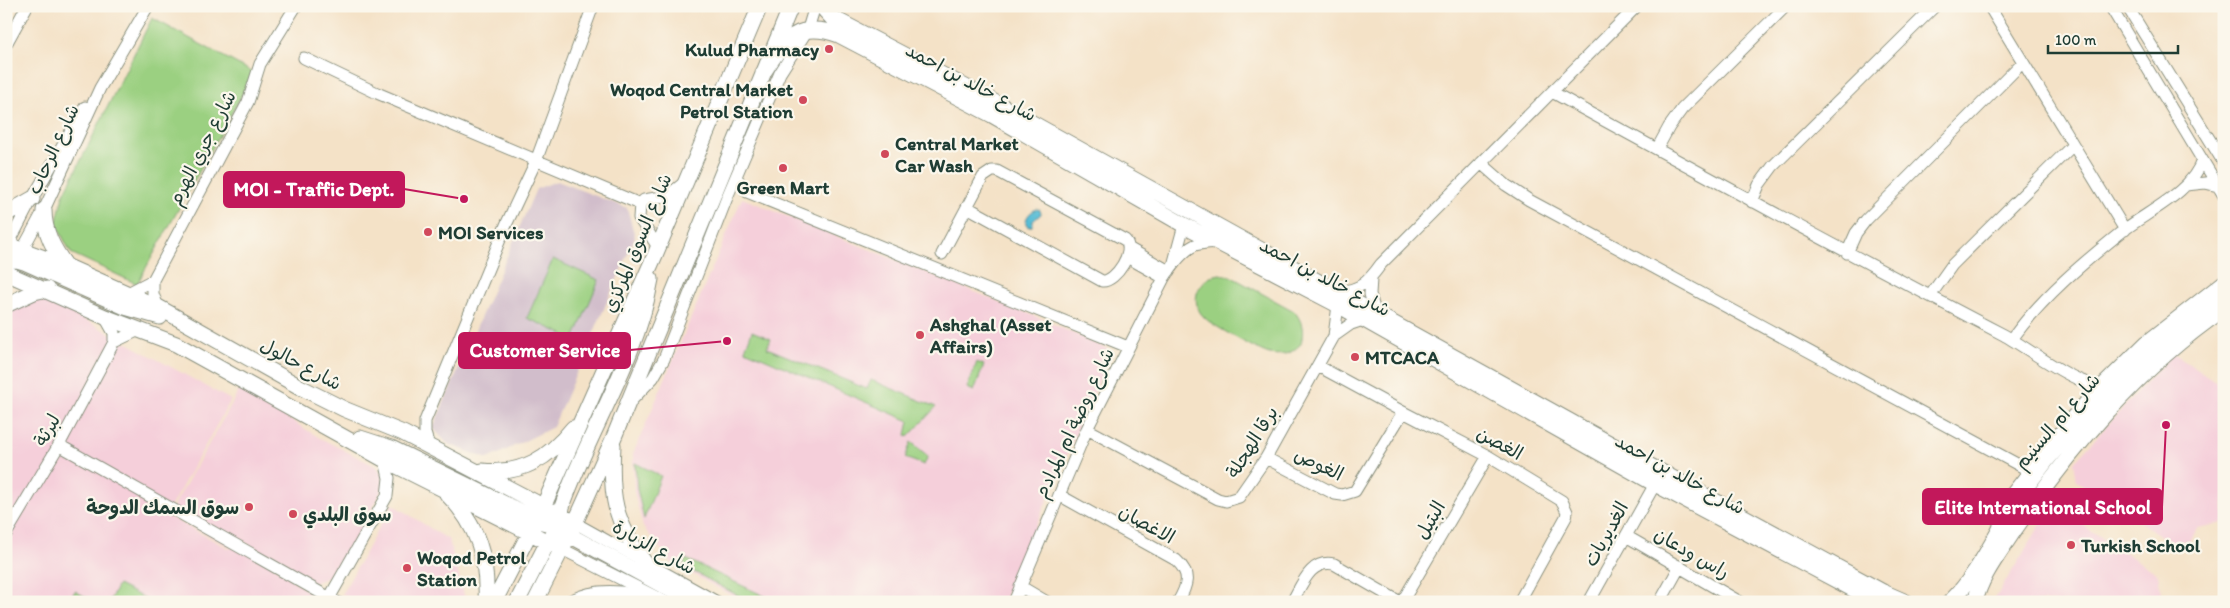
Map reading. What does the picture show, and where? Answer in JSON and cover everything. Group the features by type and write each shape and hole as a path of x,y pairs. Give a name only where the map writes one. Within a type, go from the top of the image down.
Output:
{"main road":[{"name":"شارع السوق المركزي","path":"494,602 544,505 686,182 760,6"},
{"path":"517,602 614,436 791,6"},
{"name":"شارع خالد بن احمد","path":"821,6 831,17 998,104 1338,298 1654,484 1877,602"},
{"path":"763,73 786,40 808,29"},
{"name":"شارع خالد بن احمد","path":"808,29 826,31 871,51 992,115 1216,242 1338,298"},
{"path":"6,214 32,199"},
{"path":"44,210 48,238 66,266"},
{"path":"535,602 560,530 566,496 636,336 647,301 656,251"},
{"path":"9,258 47,290 105,317 195,354 385,460 439,486 534,526 560,530 693,602"},
{"path":"9,258 125,307 188,324"},
{"name":"شارع حالول","path":"9,258 66,266 158,308 300,388 344,409 403,433 544,505"},
{"path":"6,305 34,292 47,290"},
{"name":"شارع ام السنيم","path":"1950,602 1965,586 2025,488 2099,400 2166,336 2224,293"},
{"name":"شارع ام السنيم","path":"1974,602 1977,592 1990,568 2029,509 2098,422 2152,368 2194,331 2224,309"},
{"name":"شارع خالد بن احمد","path":"1369,316 1883,592 1906,602"},
{"path":"476,471 501,472 530,466 555,448 585,413"},
{"path":"325,427 391,448 534,526"},
{"path":"614,436 612,486 617,514 627,536 646,563"},
{"path":"439,486 455,502 475,529 484,557 486,602"},
{"path":"544,505 560,530"},
{"path":"572,602 592,595 605,594 629,595 656,602"}],"street":[{"path":"6,44 27,6"},
{"name":"شارع الرحاب","path":"9,258 44,210 100,88 148,6"},
{"name":"شارع جري الهرم","path":"153,280 248,102 260,64 296,6"},
{"path":"428,446 425,421 506,225 536,161 593,6"},
{"path":"626,407 653,378 664,359 728,196 780,73 808,29 816,6"},
{"path":"1338,298 1371,279 1381,264 1637,6"},
{"path":"1657,149 1682,109 1786,6"},
{"path":"1752,202 1759,185 1773,166 1935,6"},
{"path":"1989,6 2125,230"},
{"path":"2110,6 2221,191"},
{"path":"2127,6 2224,163"},
{"path":"304,58 377,92 640,204"},
{"path":"1847,254 1856,232 1866,220 2023,62"},
{"name":"شارع الرحاب","path":"9,258 32,199 87,104 100,88"},
{"path":"1552,92 1847,254 2012,339 2084,383 2100,385"},
{"path":"1930,296 1937,283 1952,264 2074,145"},
{"path":"2012,339 2032,314 2056,289 2125,230 2186,186 2198,172 2202,160"},
{"path":"1481,163 1506,185 1529,200 2028,470"},
{"path":"942,254 967,207 983,177 992,171 997,171 1125,240 1129,243 1128,253 1112,279 1102,281 967,207"},
{"path":"736,177 747,192"},
{"path":"656,251 639,218 640,204 644,200 662,197 671,193 686,182"},
{"path":"2186,186 2199,183 2221,191"},
{"path":"728,196 738,192 747,192 1128,347"},
{"name":"شارع روضة ام المرادم","path":"1014,602 1087,429 1169,271 1184,225"},
{"name":"شارع روضة ام المرادم","path":"1169,271 1196,245 1216,242"},
{"path":"1128,253 1169,271"},
{"path":"1369,316 1371,279"},
{"path":"126,294 153,280 153,294 158,308"},
{"path":"1998,531 1999,509 2028,470 2088,398 2163,326 2224,280"},
{"name":"برقا الهجلة","path":"1087,429 1218,499 1226,501 1239,497 1266,458 1334,336 1338,298"},
{"name":"برقا الهجلة","path":"1334,336 1350,324 1369,316"},
{"path":"105,317 114,333 114,342 139,330"},
{"name":"لبرثة","path":"6,534 60,445 114,342"},
{"name":"الغصن","path":"1318,366 1488,456 1562,501 1566,512 1564,523 1519,602"},
{"path":"2084,383 2088,390 2088,398"},
{"name":"الغوص","path":"1266,458 1335,494 1348,494 1355,491 1403,412"},
{"path":"403,433 425,421"},
{"path":"60,445 331,600 378,514 389,487 385,460"},
{"name":"البتيل","path":"1401,602 1488,456"},
{"name":"الغديريات","path":"1589,602 1654,484"},
{"name":"الاغصان","path":"1059,495 1176,560 1183,566 1188,575 1187,583 1178,602"},
{"path":"560,530 666,602"},
{"name":"شارع الزبارة","path":"560,530 646,563 717,602"},
{"name":"راس ودعان","path":"1626,536 1740,602"},
{"path":"1292,602 1308,574 1314,567 1326,562 1334,564 1401,602"},
{"path":"1660,602 1680,566"},
{"path":"1020,586 1047,602"}],"shaded area":[{"path":"557,181 627,208 635,237 553,427 488,459 448,444 433,428 536,189"},
{"path":"742,198 1042,319 1112,351 1003,602 743,602 672,563 643,527 634,492 633,454"},
{"path":"40,295 231,400 166,515 230,549 236,539 309,592 312,602 6,602 6,313"},
{"path":"2173,353 2224,387 2224,523 2197,528 2190,540 2172,543 2077,481 2074,462"},
{"path":"240,389 320,438 377,467 383,476 384,486 337,573 314,583 236,537 230,547 169,514"},
{"path":"392,504 449,540 466,602 357,602 342,594"},
{"name":"Turkish School","path":"2064,513 2158,574 2161,594 2156,602 1993,602 2046,516"}],"green space":[{"path":"152,18 254,73 137,284 71,253 56,224 63,196"},
{"path":"553,259 599,280 574,339 527,318"},
{"path":"1220,274 1230,276 1294,311 1302,326 1301,344 1287,353 1280,355 1270,354 1257,349 1206,319 1200,313 1197,306 1198,292 1206,280"},
{"path":"752,331 771,339 767,348 867,389 871,380 936,407 908,437 906,435 909,421 745,350"},
{"path":"977,362 984,365 974,391 967,388"},
{"path":"911,442 928,456 924,465 905,458"},
{"path":"635,463 661,476 644,519 637,489"},
{"path":"686,559 777,602 750,602 683,566"},
{"path":"118,585 146,599 144,602 109,602"},
{"path":"75,591 95,602 68,602"}],"water":[{"path":"1036,209 1040,210 1041,214 1033,221 1032,226 1028,227 1026,221 1031,212"}],"place":[{"name":"Kulud Pharmacy","path":"829,49"},
{"name":"Woqod Central Market Petrol Station","path":"803,100"},
{"name":"Central Market Car Wash","path":"885,154"},
{"name":"Green Mart","path":"783,168"},
{"name":"MOI - Traffic Dept.","path":"464,199"},
{"name":"MOI Services","path":"428,232"},
{"name":"Ashghal (Asset Affairs)","path":"920,335"},
{"name":"Customer Service","path":"727,341"},
{"name":"MTCACA","path":"1355,357"},
{"name":"Elite International School","path":"2166,425"},
{"name":"سوق السمك الدوحة","path":"249,507"},
{"name":"سوق البلدي","path":"293,514"},
{"name":"Turkish School","path":"2071,545"},
{"name":"Woqod Petrol Station","path":"407,568"}]}
